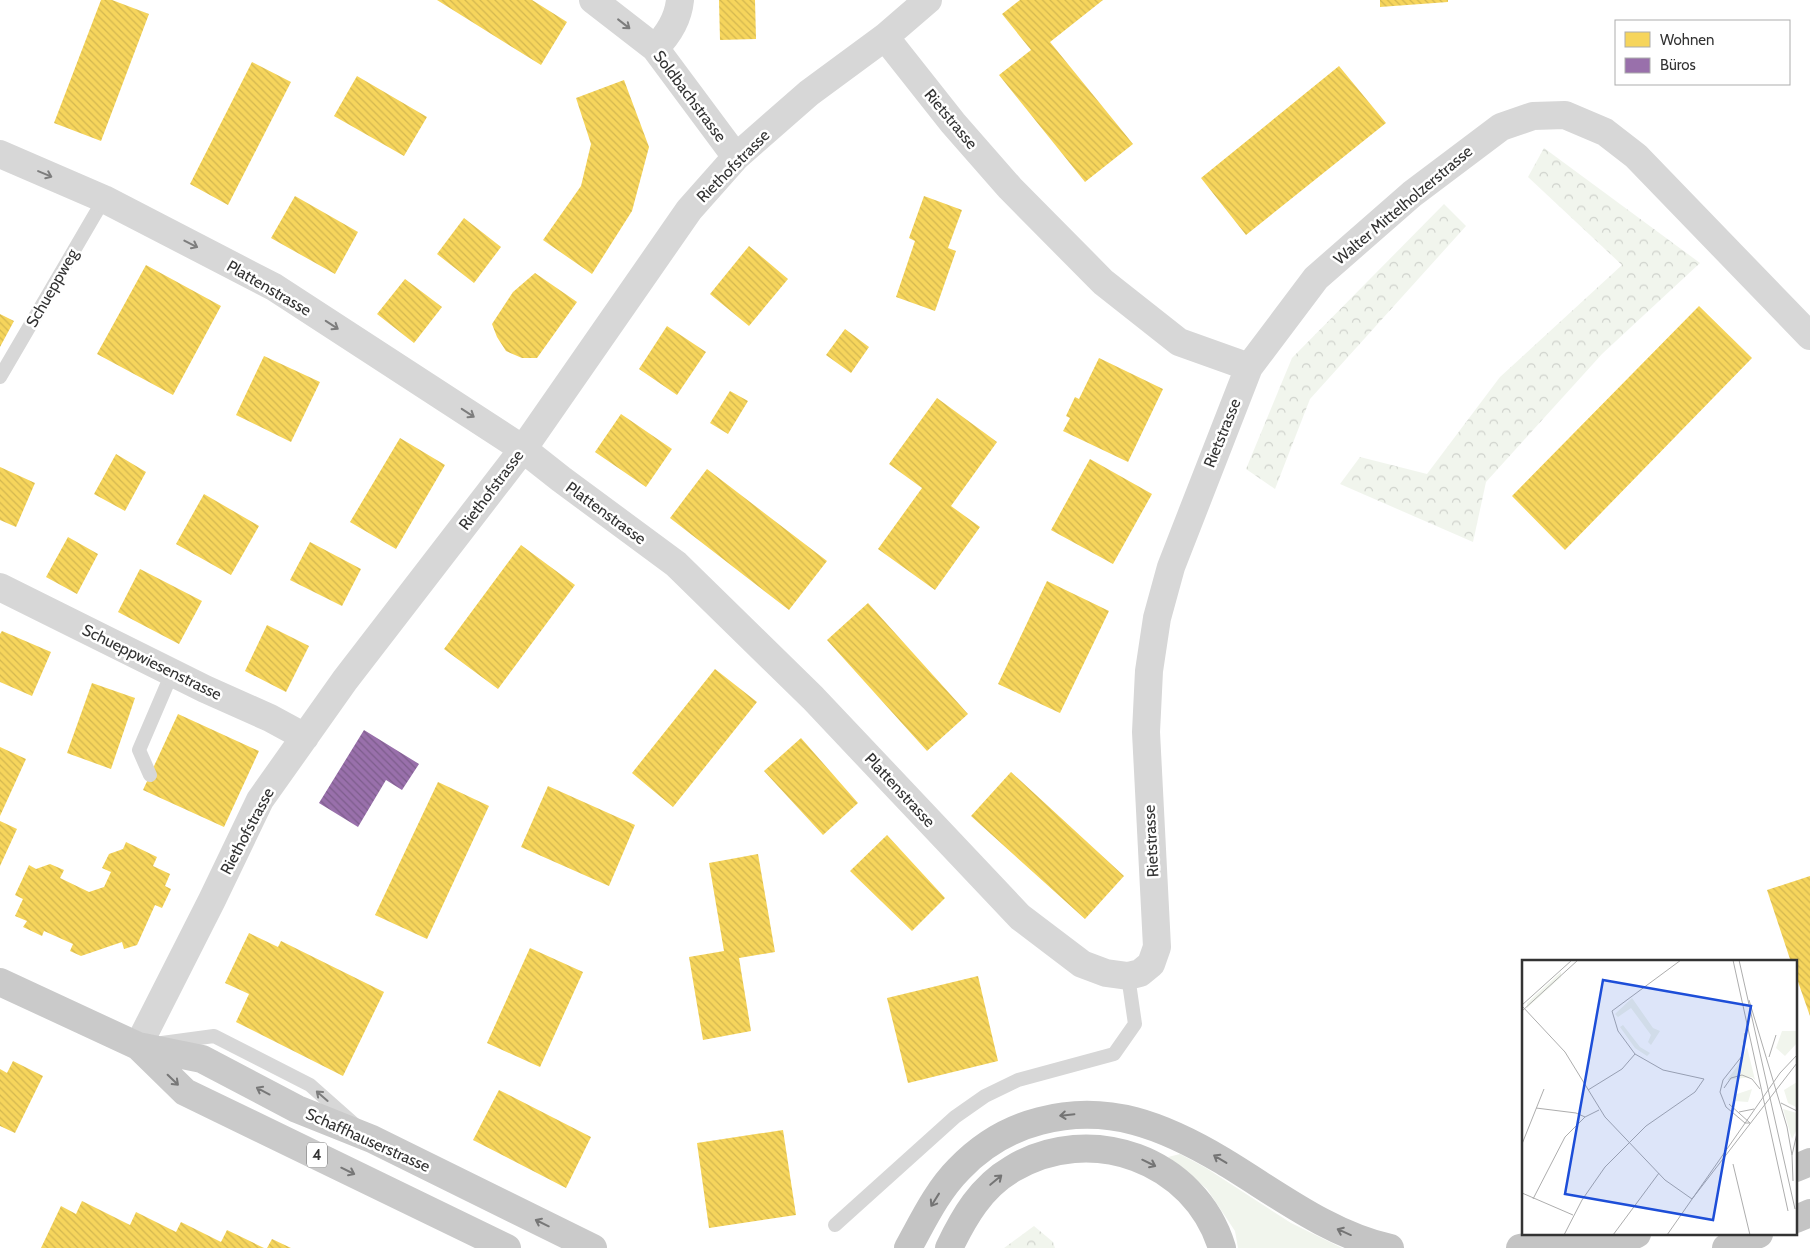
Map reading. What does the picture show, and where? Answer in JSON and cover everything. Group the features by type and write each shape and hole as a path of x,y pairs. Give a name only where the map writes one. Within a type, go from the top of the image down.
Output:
{"highway":[{"path":"908,1248 941,1191 959,1169 982,1149 1003,1135 1029,1124 1059,1116 1082,1114 1109,1115 1135,1120 1162,1129 1223,1161 1321,1221 1365,1241 1390,1248"},
{"path":"948,1248 972,1206 984,1191 999,1178 1028,1160 1045,1154 1082,1147 1100,1148 1123,1153 1145,1161 1172,1177 1186,1189 1208,1217 1218,1234 1222,1248"},
{"path":"1798,1167 1810,1162"},
{"path":"1798,1218 1810,1213"},
{"path":"1520,1248 1582,1236"},
{"path":"1605,1248 1632,1236"},
{"path":"1726,1248 1753,1236"}],"main road":[{"name":"Schaffhauserstrasse","path":"0,982 138,1046 202,1059 297,1109 372,1139 593,1248"},
{"name":"Schaffhauserstrasse","path":"138,1046 185,1092 507,1248"}],"street":[{"name":"Soldbachstrasse","path":"593,0 655,48 736,157"},
{"path":"655,48 668,35 679,9 680,0"},
{"name":"Riethofstrasse","path":"138,1046 212,900 256,807 345,680 522,449 689,210 736,157 809,93 885,37 928,0"},
{"name":"Rietstrasse","path":"885,37 954,123 1010,188 1103,282 1179,342 1249,366 1171,567 1157,618 1149,671 1146,732 1157,947 1151,964 1140,973 1128,976"},
{"name":"Walter Mittelholzerstrasse","path":"1249,366 1316,278 1412,194 1501,127 1533,116 1565,115 1605,132 1636,156 1810,336"},
{"name":"Plattenstrasse","path":"0,154 104,199 274,287 522,449 560,480 676,564 813,698 1020,917 1082,964 1106,973 1128,976"},
{"name":"Schueppwiesenstrasse","path":"0,587 172,673 270,718 305,737"}],"lane":[{"name":"Schueppweg","path":"0,377 104,199"},
{"path":"150,774 139,750 172,673"},
{"path":"835,1225 955,1117 985,1096 1018,1080 1114,1054 1135,1024 1128,976"}],"green space":[{"path":"1544,148 1700,263 1602,354 1486,482 1473,542 1340,484 1360,457 1427,474 1500,377 1622,265 1528,177"},
{"path":"1444,204 1466,226 1310,399 1275,489 1246,469 1292,358"},
{"path":"1180,1154 1206,1168 1291,1223 1342,1248 1238,1248 1235,1231 1207,1189 1168,1157"},
{"path":"1034,1226 1053,1242 1055,1248 1004,1248"}],"building: Wohnen":[{"path":"101,0 112,0 149,14 101,141 54,123"},
{"path":"437,0 532,0 567,22 541,65"},
{"path":"719,0 755,0 756,39 720,40"},
{"path":"1020,0 1103,0 1050,42 1133,144 1085,182 999,75 1031,50 1002,14"},
{"path":"1380,0 1448,0 1448,2 1380,7"},
{"path":"252,62 291,82 228,205 190,184"},
{"path":"1339,66 1386,123 1246,235 1201,178"},
{"path":"357,76 427,117 404,156 334,116"},
{"path":"624,80 649,147 632,211 592,274 543,240 581,186 591,144 576,98"},
{"path":"295,196 358,232 335,274 271,238"},
{"path":"924,196 962,210 948,248 956,251 935,311 896,297 915,241 909,238"},
{"path":"464,218 501,247 474,283 437,254"},
{"path":"749,246 788,279 749,326 710,294"},
{"path":"146,265 221,306 173,395 97,354"},
{"path":"535,273 577,302 537,358 522,358 506,351 497,337 492,324 513,292"},
{"path":"405,279 442,307 414,343 377,314"},
{"path":"1699,306 1752,358 1565,550 1512,496"},
{"path":"0,314 14,321 0,347"},
{"path":"667,326 706,352 677,395 639,369"},
{"path":"845,329 869,347 851,373 826,355"},
{"path":"264,356 320,382 291,442 236,415"},
{"path":"1099,358 1163,389 1128,462 1063,431 1070,418 1066,416 1075,397 1079,399"},
{"path":"730,391 748,401 728,434 710,423"},
{"path":"937,398 997,442 951,506 980,527 935,590 878,549 922,488 889,464"},
{"path":"621,414 672,449 646,487 595,452"},
{"path":"400,438 445,465 396,549 350,522"},
{"path":"116,454 146,472 125,511 94,494"},
{"path":"1090,459 1152,494 1113,564 1051,530"},
{"path":"0,467 35,483 16,527 0,520"},
{"path":"707,469 827,561 789,610 670,518"},
{"path":"204,494 259,526 231,575 176,544"},
{"path":"68,537 98,554 77,594 46,577"},
{"path":"310,542 361,569 342,606 290,580"},
{"path":"521,545 575,585 498,689 444,649"},
{"path":"140,569 202,601 179,644 118,612"},
{"path":"1047,581 1109,611 1060,713 998,684"},
{"path":"868,603 968,714 927,751 827,640"},
{"path":"267,625 309,646 286,692 245,671"},
{"path":"2,631 51,652 32,696 0,682 0,634"},
{"path":"715,669 757,702 673,807 632,773"},
{"path":"92,683 135,698 111,769 67,753"},
{"path":"178,714 259,751 224,827 143,790"},
{"path":"801,738 858,803 823,835 764,771"},
{"path":"0,747 26,759 0,816"},
{"path":"1011,772 1124,876 1085,919 971,816"},
{"path":"438,782 489,806 427,939 375,915"},
{"path":"548,786 635,825 609,886 521,847"},
{"path":"0,821 17,829 0,866"},
{"path":"887,835 945,898 912,931 850,871"},
{"path":"126,842 157,857 153,866 170,874 165,886 171,889 162,908 155,905 137,945 124,949 122,942 81,956 70,951 73,944 44,931 42,936 23,927 27,921 15,916 23,899 15,895 29,865 36,869 50,864 64,870 60,878 89,892 104,887 111,872 102,868 109,854 123,849"},
{"path":"758,854 775,952 739,958 751,1031 703,1040 689,957 724,951 709,863"},
{"path":"1810,876 1810,1016 1798,982 1798,960 1790,960 1767,890"},
{"path":"249,933 278,947 281,941 384,992 343,1076 236,1022 249,994 225,983"},
{"path":"530,948 583,972 540,1067 487,1043"},
{"path":"978,976 998,1061 908,1083 887,998"},
{"path":"13,1061 43,1076 15,1133 0,1126 0,1069 7,1073"},
{"path":"499,1090 591,1137 566,1188 473,1140"},
{"path":"783,1130 796,1215 709,1228 697,1143"},
{"path":"82,1201 130,1225 136,1212 176,1232 181,1222 221,1242 227,1230 264,1248 41,1248 61,1206 76,1214"},
{"path":"272,1239 291,1248 267,1248"}],"building: Büros":[{"path":"364,730 419,764 402,790 386,780 358,827 319,803"}]}
